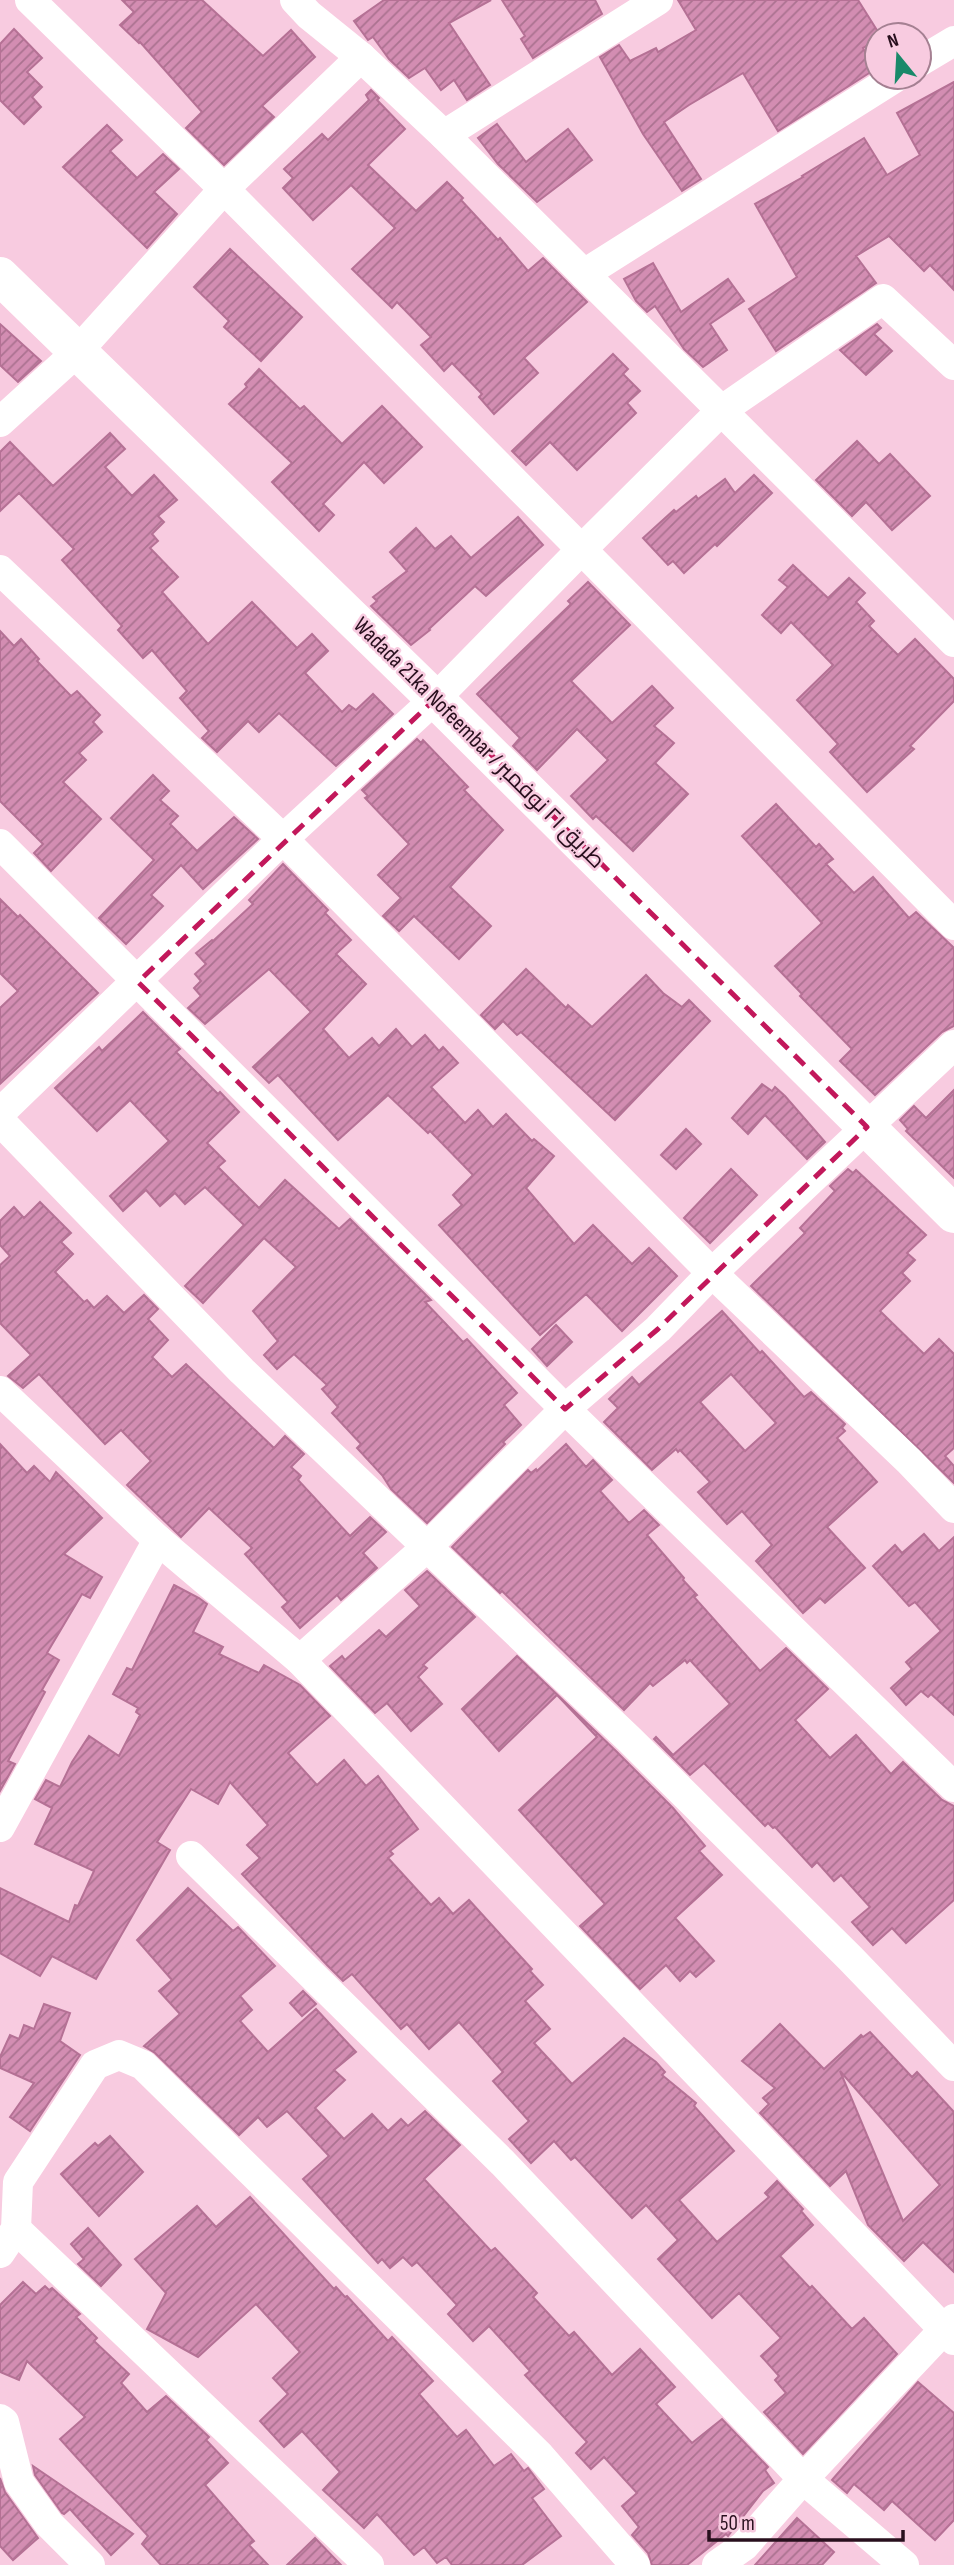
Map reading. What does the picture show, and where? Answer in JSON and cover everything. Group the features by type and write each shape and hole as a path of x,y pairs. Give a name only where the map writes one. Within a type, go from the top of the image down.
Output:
{"street":[{"path":"30,0 224,189 954,925"},
{"path":"295,0 444,135 954,642"},
{"path":"444,135 658,0"},
{"path":"933,54 954,41"},
{"path":"0,422 78,352 224,189 361,57"},
{"path":"584,274 874,91"},
{"name":"Wadada 21ka Nofeembar / طريق ٢١ نوفمبر","path":"0,276 435,699 954,1214"},
{"path":"0,1113 283,839 435,699 722,410 883,299 954,365"},
{"path":"0,569 283,839 712,1273 909,1461 954,1508"},
{"path":"0,844 565,1409 954,1787"},
{"path":"300,1660 428,1546 565,1409 658,1329 712,1273 954,1045"},
{"path":"0,1121 242,1371 638,1748 850,1958 954,2066"},
{"path":"0,1391 158,1540 300,1660 950,2330 803,2479 744,2546 717,2565"},
{"path":"0,1827 158,1540"},
{"path":"191,1856 503,2163 803,2479 904,2565"},
{"path":"369,2565 8,2241 9,2175 95,2065 119,2054 143,2065 540,2456 635,2565"},
{"path":"0,2418 4,2422 19,2482 49,2524 90,2565"}],"highlighted area":[{"path":"435,699 867,1127 658,1329 565,1409 138,982"}],"building":[{"path":"122,0 202,0 263,56 291,30 315,57 262,106 274,117 224,165 186,128 202,112 140,42 120,25 134,12"},
{"path":"384,0 491,0 449,23 490,85 467,100 454,80 441,90 425,68 409,78 389,59 373,37 368,40 354,21"},
{"path":"502,0 595,0 602,14 533,58 521,39 525,36"},
{"path":"678,0 858,0 871,21 863,21 863,77 778,131 743,73 664,122 701,179 682,191 643,134 600,57 619,45 630,61 656,48 658,52 696,30"},
{"path":"14,29 42,58 27,72 42,87 32,97 41,107 24,124 0,100 0,44"},
{"path":"954,82 954,290 930,265 924,271 889,236 856,256 876,283 776,351 749,309 797,277 755,204 864,138 887,175 920,155 897,113"},
{"path":"371,90 405,129 368,165 416,211 447,182 528,271 543,258 587,302 524,358 538,373 494,414 479,397 482,394 452,363 444,371 421,345 431,337 397,302 392,308 352,269 395,228 351,185 313,220 283,188 293,178 284,169 322,134 328,140 369,100 366,95"},
{"path":"497,124 526,162 568,129 592,160 537,202 498,164 478,138"},
{"path":"107,125 122,140 110,151 137,178 163,154 179,169 154,192 177,214 147,248 63,167"},
{"path":"230,249 302,317 261,361 224,327 229,321 194,287"},
{"path":"653,263 681,312 728,279 744,301 710,324 727,350 703,367 684,349 655,306 647,312 636,301 624,279"},
{"path":"0,324 41,361 18,382 0,365"},
{"path":"877,324 881,328 874,334 892,351 866,375 840,350"},
{"path":"613,354 628,369 623,374 640,391 627,403 636,413 577,470 550,442 526,465 512,451"},
{"path":"259,369 300,409 304,406 342,444 382,406 422,447 384,483 364,462 323,504 334,515 319,531 272,482 292,463 229,404 247,387 245,384"},
{"path":"110,433 125,449 105,467 132,496 154,475 177,500 158,516 164,522 152,534 158,541 150,548 178,577 162,592 208,644 252,602 297,648 312,634 328,651 305,673 342,712 349,705 356,710 373,694 393,714 336,766 279,713 259,732 248,721 217,752 202,738 209,731 180,698 187,691 152,650 143,658 118,630 122,626 62,560 74,549 19,493 0,511 0,452 10,442 53,486"},
{"path":"857,441 879,464 890,454 930,496 892,530 866,502 852,516 816,480"},
{"path":"754,475 772,493 717,546 715,544 684,573 673,561 668,565 643,538 674,510 676,512 696,496 698,499 725,479 735,493"},
{"path":"518,517 543,545 486,596 475,586 411,645 371,606 377,601 373,597 407,571 390,552 416,528 435,549 451,536 471,558"},
{"path":"793,565 828,598 849,578 865,593 856,602 874,621 869,626 898,655 915,639 954,679 954,701 910,746 914,749 867,792 830,752 838,744 797,700 833,665 791,622 781,633 762,615 788,587 779,580"},
{"path":"588,582 630,625 571,681 612,723 652,686 673,708 654,726 674,743 655,763 688,794 633,851 596,816 593,819 571,796 608,760 577,729 537,770 513,746 520,738 477,694 571,604 568,601"},
{"path":"0,631 14,646 21,639 39,659 37,661 71,696 77,691 100,715 93,722 102,732 79,753 86,760 63,782 101,819 51,871 34,853 43,844 0,801"},
{"path":"417,739 421,743 423,740 468,787 464,790 503,830 450,887 491,926 459,959 414,916 399,931 383,916 401,898 378,875 409,844 365,798 368,796 362,790"},
{"path":"153,775 169,791 160,800 178,816 170,824 197,851 234,817 258,839 203,889 181,865 151,895 163,906 126,944 99,918 154,860 111,818"},
{"path":"776,804 816,847 819,844 833,859 826,864 854,893 873,877 909,918 916,912 954,948 954,1026 942,1032 875,1095 840,1061 852,1049 775,966 822,923 742,836"},
{"path":"283,864 328,910 325,913 351,940 336,954 366,984 323,1029 349,1058 372,1038 379,1046 396,1029 412,1047 425,1035 439,1051 443,1047 458,1063 431,1087 465,1123 478,1110 493,1127 506,1114 532,1141 534,1139 554,1156 526,1188 574,1244 593,1225 632,1264 649,1248 677,1276 622,1331 586,1294 540,1335 439,1225 462,1205 453,1195 473,1175 430,1131 428,1133 388,1095 338,1140 278,1075 269,1083 253,1067 311,1012 269,969 205,1024 188,1008 201,996 194,988 201,981 195,974 206,964 196,953 253,904 249,900"},
{"path":"0,899 18,917 20,915 98,993 0,1084 0,1008 18,991 0,973"},
{"path":"526,969 566,1008 568,1005 592,1027 646,975 663,993 682,1007 689,1000 710,1021 615,1120 521,1032 517,1035 503,1021 495,1029 481,1015"},
{"path":"143,1012 180,1049 176,1052 239,1112 207,1143 225,1161 218,1167 259,1208 285,1180 339,1229 350,1219 431,1300 425,1302 463,1342 467,1339 517,1393 504,1405 521,1425 427,1523 391,1489 357,1448 361,1444 332,1413 338,1407 322,1389 327,1385 294,1354 277,1369 264,1355 278,1341 253,1311 296,1267 264,1238 203,1303 185,1286 244,1225 205,1187 185,1204 175,1193 160,1206 146,1190 123,1211 110,1196 169,1141 130,1100 97,1131 55,1088 99,1047 102,1051"},
{"path":"762,1084 772,1091 775,1087 785,1096 825,1142 807,1159 765,1115 748,1134 732,1118"},
{"path":"954,1090 954,1178 906,1131 908,1129 900,1120 914,1106 926,1118"},
{"path":"686,1129 701,1144 676,1169 661,1155"},
{"path":"731,1169 757,1195 710,1243 684,1218"},
{"path":"848,1169 853,1173 856,1170 926,1235 907,1253 915,1260 902,1273 910,1281 880,1311 924,1354 939,1339 954,1354 954,1448 945,1456 954,1466 954,1483 751,1286 805,1233 800,1228 835,1191 830,1186"},
{"path":"40,1202 71,1233 61,1242 73,1254 55,1272 84,1302 87,1300 94,1308 107,1296 124,1313 144,1295 158,1309 148,1319 168,1340 152,1357 172,1377 186,1364 274,1448 285,1436 304,1454 291,1467 301,1476 298,1480 350,1536 370,1517 386,1532 363,1553 377,1568 341,1600 337,1595 300,1628 282,1607 288,1602 245,1554 252,1548 209,1508 181,1537 127,1485 151,1461 121,1430 105,1444 39,1374 23,1388 8,1376 31,1355 0,1323 0,1265 10,1256 0,1245 0,1221 14,1207 24,1218"},
{"path":"722,1311 804,1397 811,1392 845,1424 842,1428 845,1431 837,1438 877,1482 827,1527 865,1568 825,1603 820,1598 803,1613 756,1561 772,1545 742,1511 727,1524 698,1492 710,1482 680,1450 678,1452 676,1449 652,1470 604,1422 618,1408 609,1399 632,1377 639,1385","holes":["731,1374 776,1423 745,1451 700,1402"]},
{"path":"556,1325 572,1342 547,1366 532,1349"},
{"path":"0,1444 27,1473 34,1466 50,1482 56,1472 102,1518 64,1554 102,1577 90,1598 82,1594 47,1653 59,1660 8,1761 15,1764 0,1791"},
{"path":"566,1444 586,1467 593,1460 612,1480 600,1491 629,1523 644,1510 659,1525 647,1535 697,1595 694,1597 760,1671 786,1648 828,1689 795,1720 830,1758 856,1735 891,1774 903,1762 942,1800 954,1806 954,1900 906,1943 892,1928 873,1945 852,1922 870,1907 841,1875 834,1881 817,1862 812,1867 775,1827 768,1823 765,1826 704,1763 690,1775 654,1739 656,1737 673,1755 730,1704 690,1660 687,1663 685,1660 653,1686 650,1683 624,1710 502,1591 500,1593 452,1547 528,1470 531,1473 536,1469 537,1471"},
{"path":"924,1534 939,1551 954,1537 954,1715 931,1694 928,1697 921,1691 906,1705 891,1688 912,1669 906,1662 941,1631 915,1602 909,1606 873,1566 895,1545 902,1553"},
{"path":"427,1571 475,1617 423,1665 427,1668 418,1677 442,1704 411,1731 387,1703 375,1713 330,1666 342,1656 345,1660 379,1630 386,1637 420,1606 405,1590"},
{"path":"174,1585 207,1604 193,1632 223,1647 219,1654 259,1673 264,1665 300,1685 330,1716 288,1753 317,1785 344,1760 366,1786 378,1776 418,1829 390,1851 393,1854 388,1858 431,1905 439,1898 453,1914 469,1900 532,1969 530,1971 543,1985 525,2001 550,2029 534,2043 572,2084 624,2038 656,2062 665,2072 662,2075 696,2103 694,2106 734,2151 679,2200 717,2242 769,2197 765,2193 777,2181 803,2209 801,2211 813,2225 780,2256 852,2329 864,2318 897,2354 803,2454 764,2412 786,2393 775,2380 779,2376 761,2356 781,2338 739,2293 712,2318 658,2259 678,2240 646,2205 632,2218 575,2157 571,2160 554,2141 531,2163 509,2139 529,2121 493,2081 503,2072 459,2022 429,2049 407,2024 401,2029 352,1974 343,1981 327,1965 242,1874 260,1858 247,1845 268,1825 230,1782 218,1804 191,1789 157,1842 170,1850 96,1979 52,1956 40,1976 0,1953 0,1888 69,1922 75,1905 78,1906 94,1871 35,1844 52,1808 35,1799 46,1780 60,1787 89,1736 119,1756 140,1715 136,1712 138,1708 113,1694 127,1668 132,1670"},
{"path":"517,1656 673,1808 705,1846 699,1851 722,1875 675,1918 714,1961 696,1977 690,1971 680,1981 666,1965 640,1989 580,1926 605,1904 519,1810 597,1737 557,1695 499,1751 462,1709"},
{"path":"188,1888 233,1931 238,1927 275,1966 240,1996 252,2010 240,2021 268,2052 316,2009 356,2052 334,2070 345,2080 315,2108 344,2139 372,2114 388,2131 401,2119 408,2126 425,2111 460,2145 424,2179 491,2251 495,2248 537,2293 533,2297 569,2336 574,2332 612,2375 640,2349 675,2387 656,2404 692,2443 722,2419 768,2467 765,2470 774,2483 763,2491 728,2536 726,2534 687,2565 652,2565 648,2553 632,2535 639,2527 622,2506 637,2493 604,2457 591,2469 576,2453 587,2442 525,2375 530,2371 489,2326 473,2341 448,2314 457,2305 417,2262 412,2266 403,2257 390,2268 382,2259 378,2263 303,2179 329,2156 287,2111 267,2127 258,2117 239,2135 155,2053 144,2046 180,2014 159,1991 172,1980 137,1940"},
{"path":"303,1991 316,2004 302,2016 290,2003"},
{"path":"44,2004 70,2013 60,2041 80,2055 30,2131 10,2117 34,2083 0,2068 0,2057 10,2035 19,2039 24,2025 34,2029"},
{"path":"780,2024 824,2069 861,2035 863,2037 870,2032 912,2077 917,2072 954,2112 954,2272 923,2242 904,2261 868,2225 846,2171 830,2186 760,2113 769,2104 763,2098 775,2088 742,2061","holes":["840,2071 940,2185 903,2221"]},
{"path":"110,2136 143,2172 99,2216 61,2174 95,2143 98,2146"},
{"path":"250,2197 334,2289 336,2287 347,2296 388,2341 392,2337 433,2381 419,2394 457,2437 466,2430 494,2466 511,2454 524,2471 528,2468 544,2489 532,2498 561,2536 522,2565 452,2565 446,2557 437,2563 424,2547 414,2555 377,2514 364,2528 323,2490 340,2472 302,2431 284,2447 260,2421 288,2394 273,2378 300,2352 256,2304 198,2357 147,2329 166,2293 135,2259 197,2206 216,2227"},
{"path":"88,2228 121,2265 101,2286 78,2264 84,2259 71,2244"},
{"path":"23,2282 36,2294 45,2286 49,2290 52,2288 80,2314 76,2317 97,2338 94,2341 129,2374 121,2383 147,2412 166,2396 209,2437 206,2440 228,2463 205,2485 254,2541 249,2545 268,2565 161,2565 142,2544 148,2536 60,2439 85,2417 27,2361 19,2380 0,2372 0,2305"},
{"path":"918,2382 954,2413 954,2520 935,2540 892,2501 884,2510 854,2484 847,2493 832,2480"},
{"path":"33,2466 133,2534 111,2555 70,2509 62,2513 35,2475"},
{"path":"0,2478 5,2492 38,2538 13,2560 0,2546"},
{"path":"797,2518 834,2552 822,2565 755,2565"},
{"path":"315,2538 341,2565 287,2565"}]}
